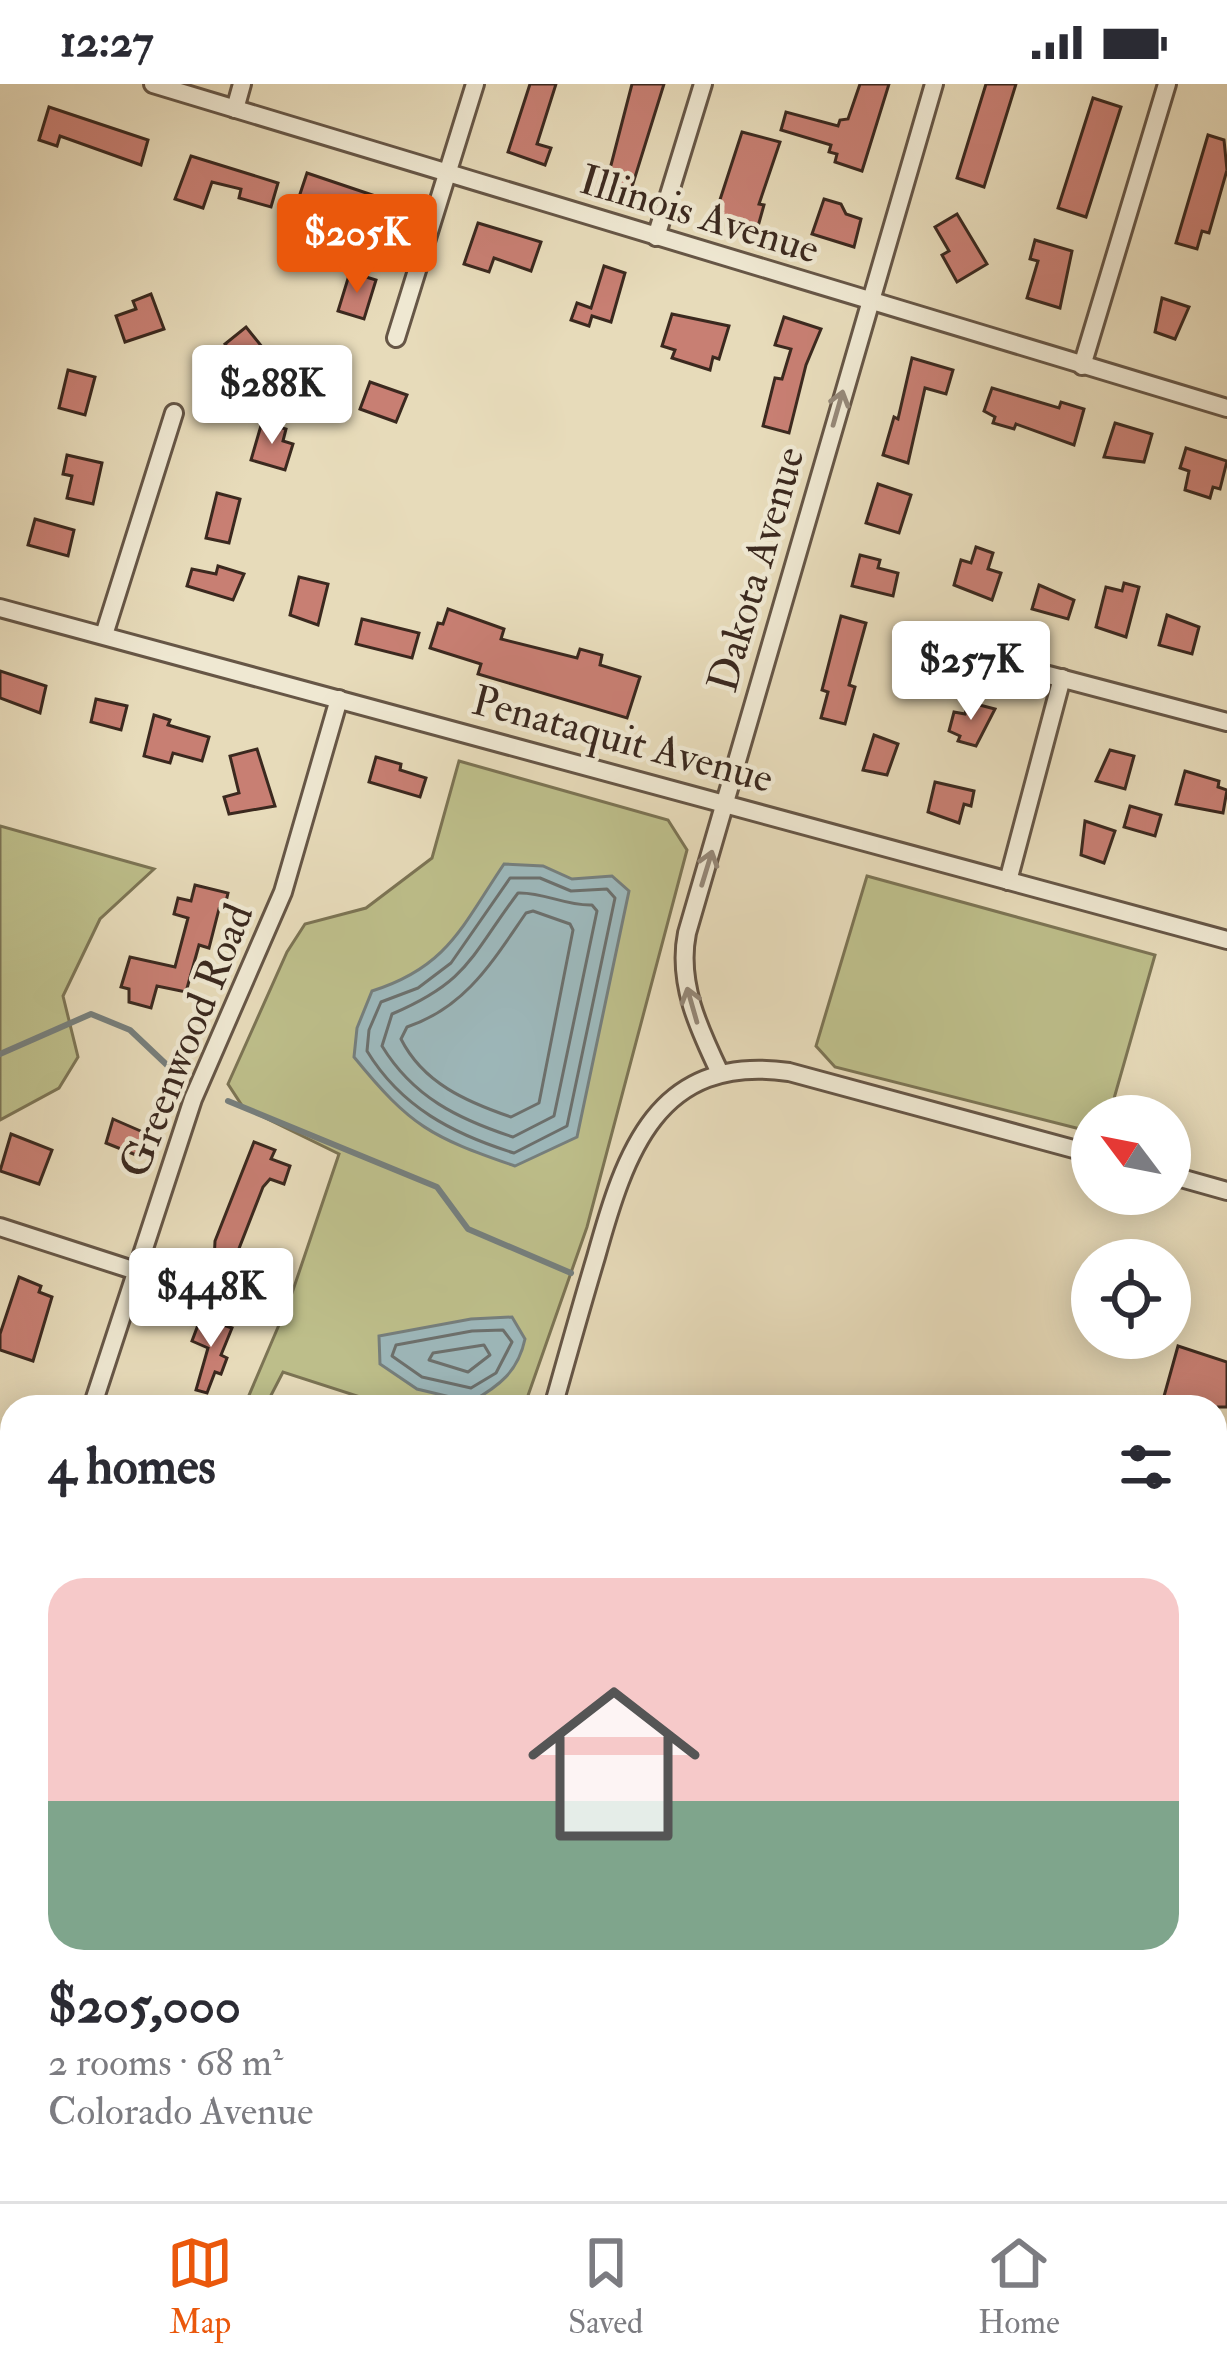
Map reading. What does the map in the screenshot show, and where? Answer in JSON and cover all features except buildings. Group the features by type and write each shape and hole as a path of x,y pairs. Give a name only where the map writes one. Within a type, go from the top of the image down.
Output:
{"street":[{"name":"Illinois Avenue","path":"153,84 1227,408"},
{"path":"235,109 242,84"},
{"path":"396,338 475,84"},
{"path":"656,237 703,84"},
{"name":"Dakota Avenue","path":"720,1073 696,1021 683,956 934,84"},
{"path":"1082,366 1167,84"},
{"path":"104,635 174,413"},
{"name":"Penataquit Avenue","path":"0,608 1227,940"},
{"path":"931,644 1227,722"},
{"path":"1008,881 1062,678"},
{"name":"Greenwood Road","path":"96,1395 194,1100 283,892 339,699"},
{"path":"557,1395 627,1156 664,1107 720,1073 742,1068 789,1072 1071,1148"},
{"path":"1191,1181 1227,1191"},
{"path":"0,1227 136,1271"}],"green space":[{"path":"459,761 668,820 687,850 587,1227 528,1395 354,1395 283,1372 271,1395 249,1395 290,1299 339,1154 243,1107 228,1084 287,952 305,924 366,908 432,858"},
{"path":"0,826 154,869 100,919 63,996 78,1057 59,1088 0,1120"},
{"path":"867,876 1155,955 1115,1095 1071,1095 1071,1127 835,1067 816,1046"}],"water":[{"path":"504,864 543,866 572,879 612,876 629,891 577,1137 515,1166 424,1127 354,1057 357,1028 372,991 436,957 464,925"},
{"path":"512,1317 525,1339 512,1369 482,1395 442,1395 417,1389 380,1364 379,1336 471,1319"}],"waterway":[{"path":"0,1054 91,1014 130,1030 187,1084"},
{"path":"228,1101 437,1187 468,1229 571,1273"}]}
